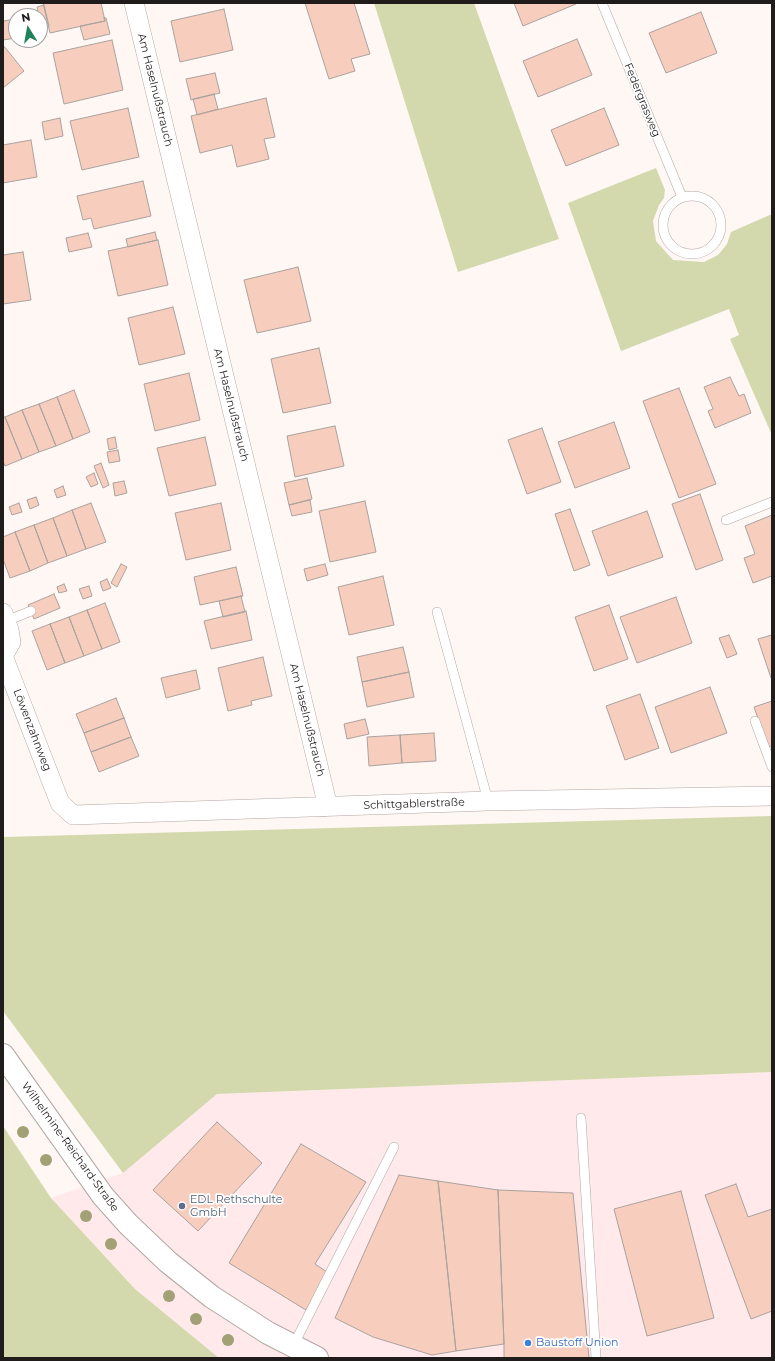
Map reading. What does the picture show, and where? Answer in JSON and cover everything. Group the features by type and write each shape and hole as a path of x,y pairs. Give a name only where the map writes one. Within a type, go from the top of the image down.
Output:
{"street":[{"name":"Am Haselnußstrauch","path":"134,3 328,807"},
{"name":"Löwenzahnweg","path":"4,617 11,642 3,656 60,804"},
{"name":"Schittgablerstraße","path":"60,804 73,815 488,802 772,796"},
{"name":"Wilhelmine-Reichard-Straße","path":"3,1054 103,1196 128,1224 168,1262 212,1297 268,1333 317,1358"}],"lane":[{"name":"Federgrasweg","path":"602,3 682,198"},
{"path":"692,196 702,197 717,210 721,220 721,230 717,239 711,247 702,252 692,254 683,253 675,249 664,235 664,217 668,208 674,202 682,198 692,196"},
{"path":"726,520 772,502"},
{"path":"4,617 30,611"},
{"path":"437,612 488,802"},
{"path":"754,721 772,767"},
{"path":"581,1118 596,1358"},
{"path":"293,1346 394,1147"}],"shaded area":[{"path":"772,1072 772,1358 219,1358 135,1289 51,1198 123,1173 217,1094"}],"green space":[{"path":"374,3 474,3 559,239 458,272"},
{"path":"656,168 665,190 664,198 659,205 653,221 656,241 673,260 704,262 718,255 727,244 731,232 772,214 771,433 730,339 739,335 729,309 621,351 568,203"},
{"path":"772,816 772,1072 217,1094 123,1173 3,1011 3,837"},
{"path":"3,1126 51,1198 135,1289 219,1358 3,1358"}],"building":[{"path":"43,3 101,3 105,21 50,33 48,24 48,8 44,8"},
{"path":"305,3 354,3 370,54 351,59 355,71 329,79"},
{"path":"514,3 576,3 576,4 523,26"},
{"path":"44,5 45,8 37,8"},
{"path":"224,9 233,50 180,62 171,21"},
{"path":"701,12 717,53 666,73 649,33"},
{"path":"104,18 106,18 110,34 84,40 80,26 105,21"},
{"path":"8,20 8,39 3,40 3,21"},
{"path":"577,39 592,75 538,97 523,61"},
{"path":"112,40 123,90 64,104 53,53"},
{"path":"3,45 24,71 3,88"},
{"path":"215,73 220,93 191,100 186,79"},
{"path":"214,94 218,109 197,115 193,99"},
{"path":"266,98 275,137 264,139 269,159 237,167 232,145 200,153 191,116"},
{"path":"128,108 139,157 82,170 70,121"},
{"path":"604,108 619,145 566,166 551,130"},
{"path":"60,118 63,136 45,140 42,122"},
{"path":"31,140 37,177 3,183 3,145"},
{"path":"143,181 151,216 94,229 91,218 83,220 77,196"},
{"path":"155,232 157,240 128,247 126,239"},
{"path":"88,233 92,247 69,252 66,238"},
{"path":"158,240 168,285 118,296 108,251"},
{"path":"23,252 31,300 3,304 3,255"},
{"path":"298,267 311,321 257,333 244,280"},
{"path":"173,307 185,354 139,365 128,318"},
{"path":"319,348 331,403 283,413 271,359"},
{"path":"189,373 200,420 155,431 144,384"},
{"path":"730,377 739,396 744,394 751,413 715,428 708,411 713,409 704,387"},
{"path":"679,388 716,484 679,498 643,401"},
{"path":"74,390 90,432 73,439 57,397"},
{"path":"57,397 73,439 56,446 39,404"},
{"path":"39,404 56,446 39,452 22,410"},
{"path":"22,410 39,452 22,459 5,417"},
{"path":"5,417 22,459 5,466 3,461 3,418"},
{"path":"614,422 630,468 575,488 558,442"},
{"path":"335,426 344,466 295,477 287,436"},
{"path":"542,428 561,482 527,494 508,440"},
{"path":"115,437 117,448 109,450 107,439"},
{"path":"205,437 216,485 169,496 157,448"},
{"path":"118,450 120,461 109,463 107,452"},
{"path":"101,463 109,485 103,488 94,466"},
{"path":"94,473 98,484 91,487 86,477"},
{"path":"307,478 312,499 289,505 284,483"},
{"path":"124,481 127,493 115,496 113,483"},
{"path":"63,486 66,495 57,498 54,490"},
{"path":"700,494 723,560 696,570 672,504"},
{"path":"36,497 39,505 30,509 27,500"},
{"path":"310,500 312,512 292,516 289,505"},
{"path":"365,501 376,552 330,562 319,511"},
{"path":"19,503 22,512 12,515 9,507"},
{"path":"91,503 106,542 86,549 72,510"},
{"path":"221,503 231,550 186,560 175,513"},
{"path":"570,509 590,565 574,571 555,514"},
{"path":"72,510 86,549 67,556 53,518"},
{"path":"647,511 663,557 608,576 592,531"},
{"path":"772,515 772,576 753,583 744,558 755,554 745,526"},
{"path":"53,518 67,556 48,563 34,525"},
{"path":"34,525 48,563 30,571 15,532"},
{"path":"15,532 30,571 10,578 3,559 3,537"},
{"path":"121,564 127,567 117,587 111,583"},
{"path":"325,564 328,575 307,581 304,569"},
{"path":"236,567 243,596 200,605 194,577"},
{"path":"383,576 394,625 349,635 338,587"},
{"path":"107,579 111,588 103,591 100,582"},
{"path":"64,584 67,591 59,593 57,587"},
{"path":"89,586 92,596 83,599 79,589"},
{"path":"54,594 60,608 34,619 28,605"},
{"path":"241,596 245,612 223,617 219,601"},
{"path":"676,597 692,643 637,663 620,617"},
{"path":"105,603 120,642 102,649 87,610"},
{"path":"609,605 628,659 594,671 575,617"},
{"path":"87,610 102,649 84,656 69,617"},
{"path":"246,611 252,640 211,649 204,621"},
{"path":"69,617 84,656 65,663 50,624"},
{"path":"50,624 65,663 47,670 32,631"},
{"path":"729,635 737,654 727,658 719,638"},
{"path":"772,635 772,677 771,678 758,639"},
{"path":"403,647 409,672 362,682 357,657"},
{"path":"263,657 272,696 251,701 252,705 228,711 218,668"},
{"path":"196,670 200,689 166,698 161,678"},
{"path":"409,672 414,697 367,707 362,682"},
{"path":"710,687 727,733 671,753 655,707"},
{"path":"640,694 659,748 625,760 606,706"},
{"path":"116,698 124,718 84,733 76,714"},
{"path":"772,701 772,746 768,747 754,707"},
{"path":"124,718 131,737 91,752 84,733"},
{"path":"365,719 369,734 347,739 344,724"},
{"path":"434,733 436,761 402,763 400,735"},
{"path":"400,735 402,763 369,766 367,737"},
{"path":"131,737 139,756 99,772 91,752"},
{"path":"217,1122 262,1163 198,1231 153,1190"},
{"path":"301,1144 366,1182 315,1264 327,1272 306,1310 229,1263"},
{"path":"399,1175 438,1181 456,1351 432,1355 373,1337 335,1318"},
{"path":"438,1181 498,1190 504,1344 456,1351"},
{"path":"736,1184 748,1217 772,1209 772,1311 751,1319 705,1195"},
{"path":"498,1190 573,1193 589,1358 504,1358"},
{"path":"681,1191 714,1318 647,1336 614,1209"}],"place":[{"name":"EDL Rethschulte GmbH","path":"182,1206"},
{"name":"Baustoff Union","path":"528,1343"}]}
